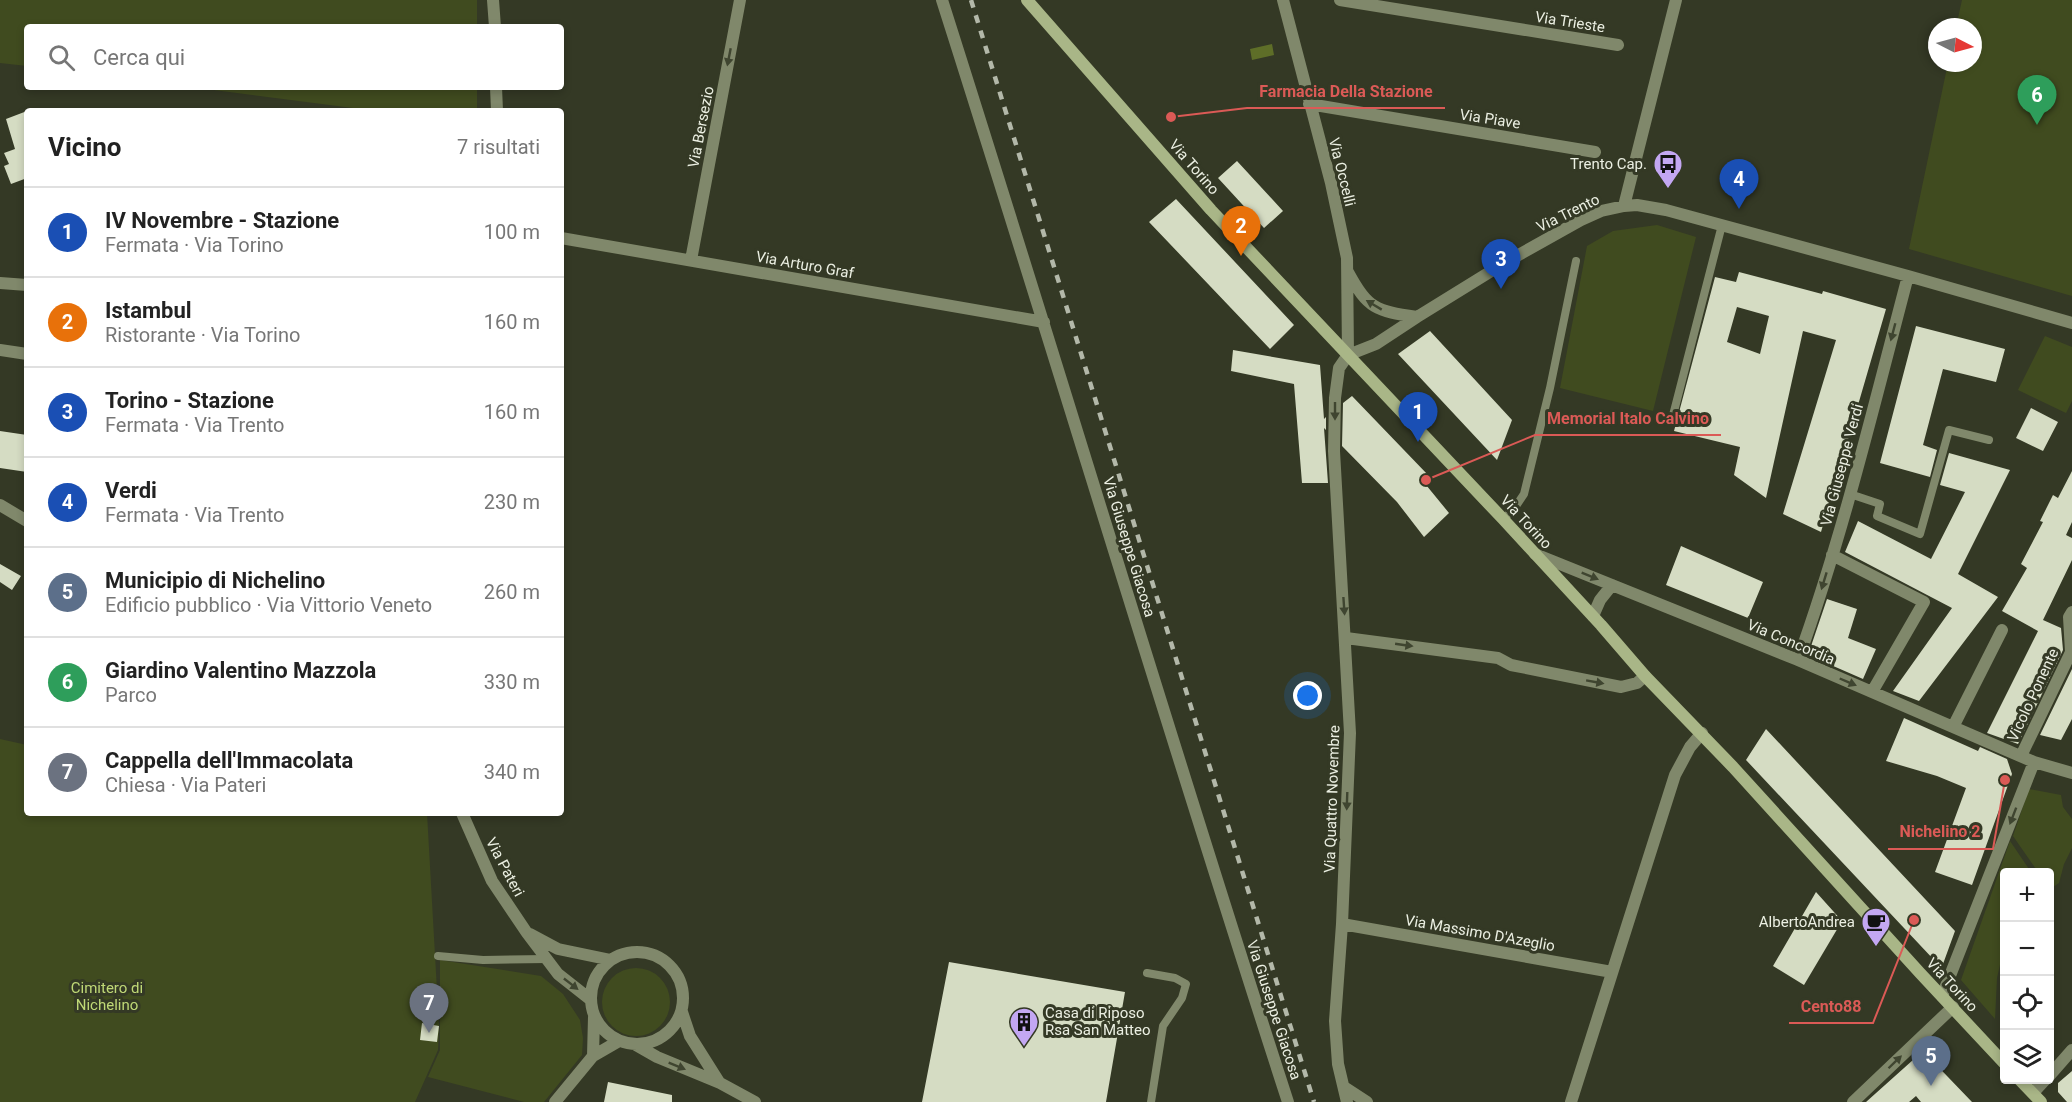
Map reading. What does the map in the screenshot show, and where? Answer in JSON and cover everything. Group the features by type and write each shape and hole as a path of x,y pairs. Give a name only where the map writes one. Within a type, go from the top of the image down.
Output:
{"main road":[{"name":"Via Torino","path":"1027,0 1211,210 1503,519 1645,676 1702,733 2000,1059"},
{"path":"2023,1084 2033,1099"}],"street":[{"path":"493,0 495,24"},
{"name":"Via Bersezio","path":"691,261 740,0"},
{"name":"Via Giuseppe Giacosa","path":"942,0 1288,1102"},
{"name":"Via Occelli","path":"1283,0 1331,183 1347,258 1348,355"},
{"name":"Via Trieste","path":"1340,0 1618,45"},
{"path":"1624,206 1676,0"},
{"path":"496,90 497,108"},
{"name":"Via Piave","path":"1309,104 1595,152"},
{"name":"Via Trento","path":"1348,355 1376,344 1506,262 1581,220 1601,211 1637,205 1666,210 2068,320"},
{"name":"Via Arturo Graf","path":"564,239 1044,322"},
{"path":"1347,271 1366,302 1386,312 1417,317"},
{"name":"Via Giuseppe Verdi","path":"1798,660 1850,494 1908,276"},
{"path":"0,283 24,285"},
{"path":"0,350 24,354"},
{"name":"Via Quattro Novembre","path":"1347,1102 1338,1064 1335,1021 1342,924 1350,733 1334,430 1339,368 1348,355"},
{"path":"0,505 24,519"},
{"name":"Via Concordia","path":"1535,554 1798,660 2034,762 2072,772"},
{"path":"1832,555 1924,602 1872,692"},
{"path":"1593,616 1600,600 1612,585"},
{"name":"Vicolo Ponente","path":"2022,756 2071,652 2069,617 2072,612"},
{"path":"1953,727 2002,630"},
{"path":"1346,638 1498,658 1511,664 1621,687 1637,683 1645,676"},
{"path":"1571,1102 1675,775 1690,747 1702,733"},
{"path":"1942,996 2034,762"},
{"name":"Via Pateri","path":"463,816 492,881 526,933 558,974 591,1000"},
{"name":"Via Massimo D'Azeglio","path":"1342,924 1612,972"},
{"path":"526,933 558,949 611,960"},
{"path":"593,1056 594,1016 591,1000 596,977 611,960 632,952 644,952 665,960 674,968 680,978 684,1001 677,1023 659,1039 636,1045"},
{"path":"1853,1102 1953,1007"},
{"path":"682,1012 690,1036 720,1083"},
{"path":"594,1016 605,1031 620,1041 636,1045 657,1057 720,1083 755,1102"},
{"path":"555,1102 593,1056 620,1041"},
{"path":"2054,1070 2072,1050"},
{"path":"2033,1099 2042,1084"},
{"path":"1344,1087 1367,1102"}],"lane":[{"path":"1671,423 1722,225"},
{"path":"1503,519 1514,509 1524,494 1550,388 1576,261"},
{"path":"1850,494 1881,504 1877,516 1920,534 1949,430 1989,440"},
{"path":"438,956 483,960 546,959"},
{"path":"1147,974 1175,978 1186,984 1182,998 1163,1026 1150,1102"}],"green space":[{"path":"0,0 477,0 477,24 24,24 24,66 0,63"},
{"path":"1962,0 2072,0 2072,296 1909,249 1946,72 1982,72 1982,18 1958,18"},
{"path":"214,90 477,90 477,108 353,108"},
{"path":"1657,225 1696,237 1653,411 1560,388 1587,246 1613,231"},
{"path":"2045,336 2072,347 2072,401 2066,413 2018,390"},
{"name":"Cimitero di Nichelino","path":"0,739 24,744 24,816 427,816 439,1026 438,1050 415,1102 0,1102"},
{"path":"2029,789 2061,795 2063,807 2072,819 2072,848 2064,864 2059,883 2054,886 2054,868 2035,868 2013,836"},
{"path":"2010,841 2028,868 2000,868"},
{"path":"2000,869 2000,965 1995,1019 1961,980"},
{"path":"440,960 541,976 563,994 580,1020 583,1038 582,1055 544,1102 524,1102 428,1077 440,1050"},
{"path":"636,968 649,971 660,978 667,989 670,1002 667,1015 660,1026 649,1033 636,1036 623,1033 612,1026 605,1015 602,1002 605,989 612,978 623,971"}],"shaded area":[{"path":"1272,44 1274,55 1252,60 1250,49"}],"building":[{"path":"24,112 24,179 11,184 4,166 9,164 4,153 15,149 6,119"},
{"path":"1237,161 1283,211 1264,228 1218,178"},
{"path":"1176,199 1294,325 1270,349 1149,222"},
{"path":"1739,272 1822,294 1823,291 1886,309 1821,532 1783,514 1836,340 1803,331 1766,498 1734,475 1740,447 1674,431 1715,277 1736,282","holes":["1737,307 1769,316 1760,354 1727,342"]},
{"path":"1916,326 2005,349 1996,382 1943,369 1923,445 1937,450 1930,477 1880,463"},
{"path":"1430,331 1512,420 1497,460 1398,354"},
{"path":"1233,350 1320,365 1324,419 1326,417 1326,430 1324,428 1328,483 1302,483 1294,384 1231,371"},
{"path":"1352,396 1428,475 1422,480 1449,513 1424,537 1397,502 1342,446 1343,403"},
{"path":"2031,408 2058,422 2043,451 2016,438"},
{"path":"0,431 24,435 24,472 0,468"},
{"path":"1949,453 2010,470 1958,574 1998,597 1919,701 1893,691 1952,608 1845,552 1858,521 1931,559 1965,492 1940,485"},
{"path":"2072,471 2072,522 2066,535 2072,538 2072,560 2043,620 2061,628 2063,650 2018,744 1987,733 2038,631 2002,611 2027,568 2021,564 2043,522 2040,521 2053,495 2058,498"},
{"path":"1681,546 1763,582 1748,618 1666,585"},
{"path":"0,564 21,576 12,590 0,582"},
{"path":"1827,599 1857,609 1848,638 1876,649 1863,679 1808,655"},
{"path":"2072,669 2072,719 2061,740 2040,735"},
{"path":"1904,718 1978,751 1980,747 2007,759 2012,774 1972,885 1935,872 1966,788 1937,776 1886,761"},
{"path":"1766,729 1955,931 1943,964 1935,961 1746,760"},
{"path":"1816,892 1842,921 1804,985 1773,966"},
{"name":"Casa di Riposo Rsa San Matteo","path":"949,962 1125,992 1106,1102 922,1102"},
{"path":"422,1023 439,1026 437,1042 420,1040"},
{"path":"1923,1051 1972,1102 1921,1102 1916,1096 1909,1102 1866,1102"},
{"path":"2072,1071 2072,1102 2067,1102 2058,1092 2058,1083"},
{"path":"608,1082 672,1095 672,1102 604,1102"}],"railway":[{"path":"971,0 1314,1102"}],"place":[{"name":"Farmacia Della Stazione","path":"1171,117"},
{"name":"Giardino Valentino Mazzola","path":"2037,125"},
{"name":"Trento Cap.","path":"1668,190"},
{"name":"Verdi","path":"1739,209"},
{"name":"Istambul","path":"1241,256"},
{"name":"Torino - Stazione","path":"1501,289"},
{"name":"IV Novembre - Stazione","path":"1418,442"},
{"name":"Memorial Italo Calvino","path":"1426,480"},
{"name":"Nichelino 2","path":"2005,780"},
{"name":"Cento88","path":"1914,920"},
{"name":"AlbertoAndrea","path":"1876,948"},
{"name":"Cappella dell'Immacolata","path":"429,1033"},
{"name":"Casa di Riposo Rsa San Matteo","path":"1024,1048"},
{"name":"Municipio di Nichelino","path":"1931,1086"}]}
